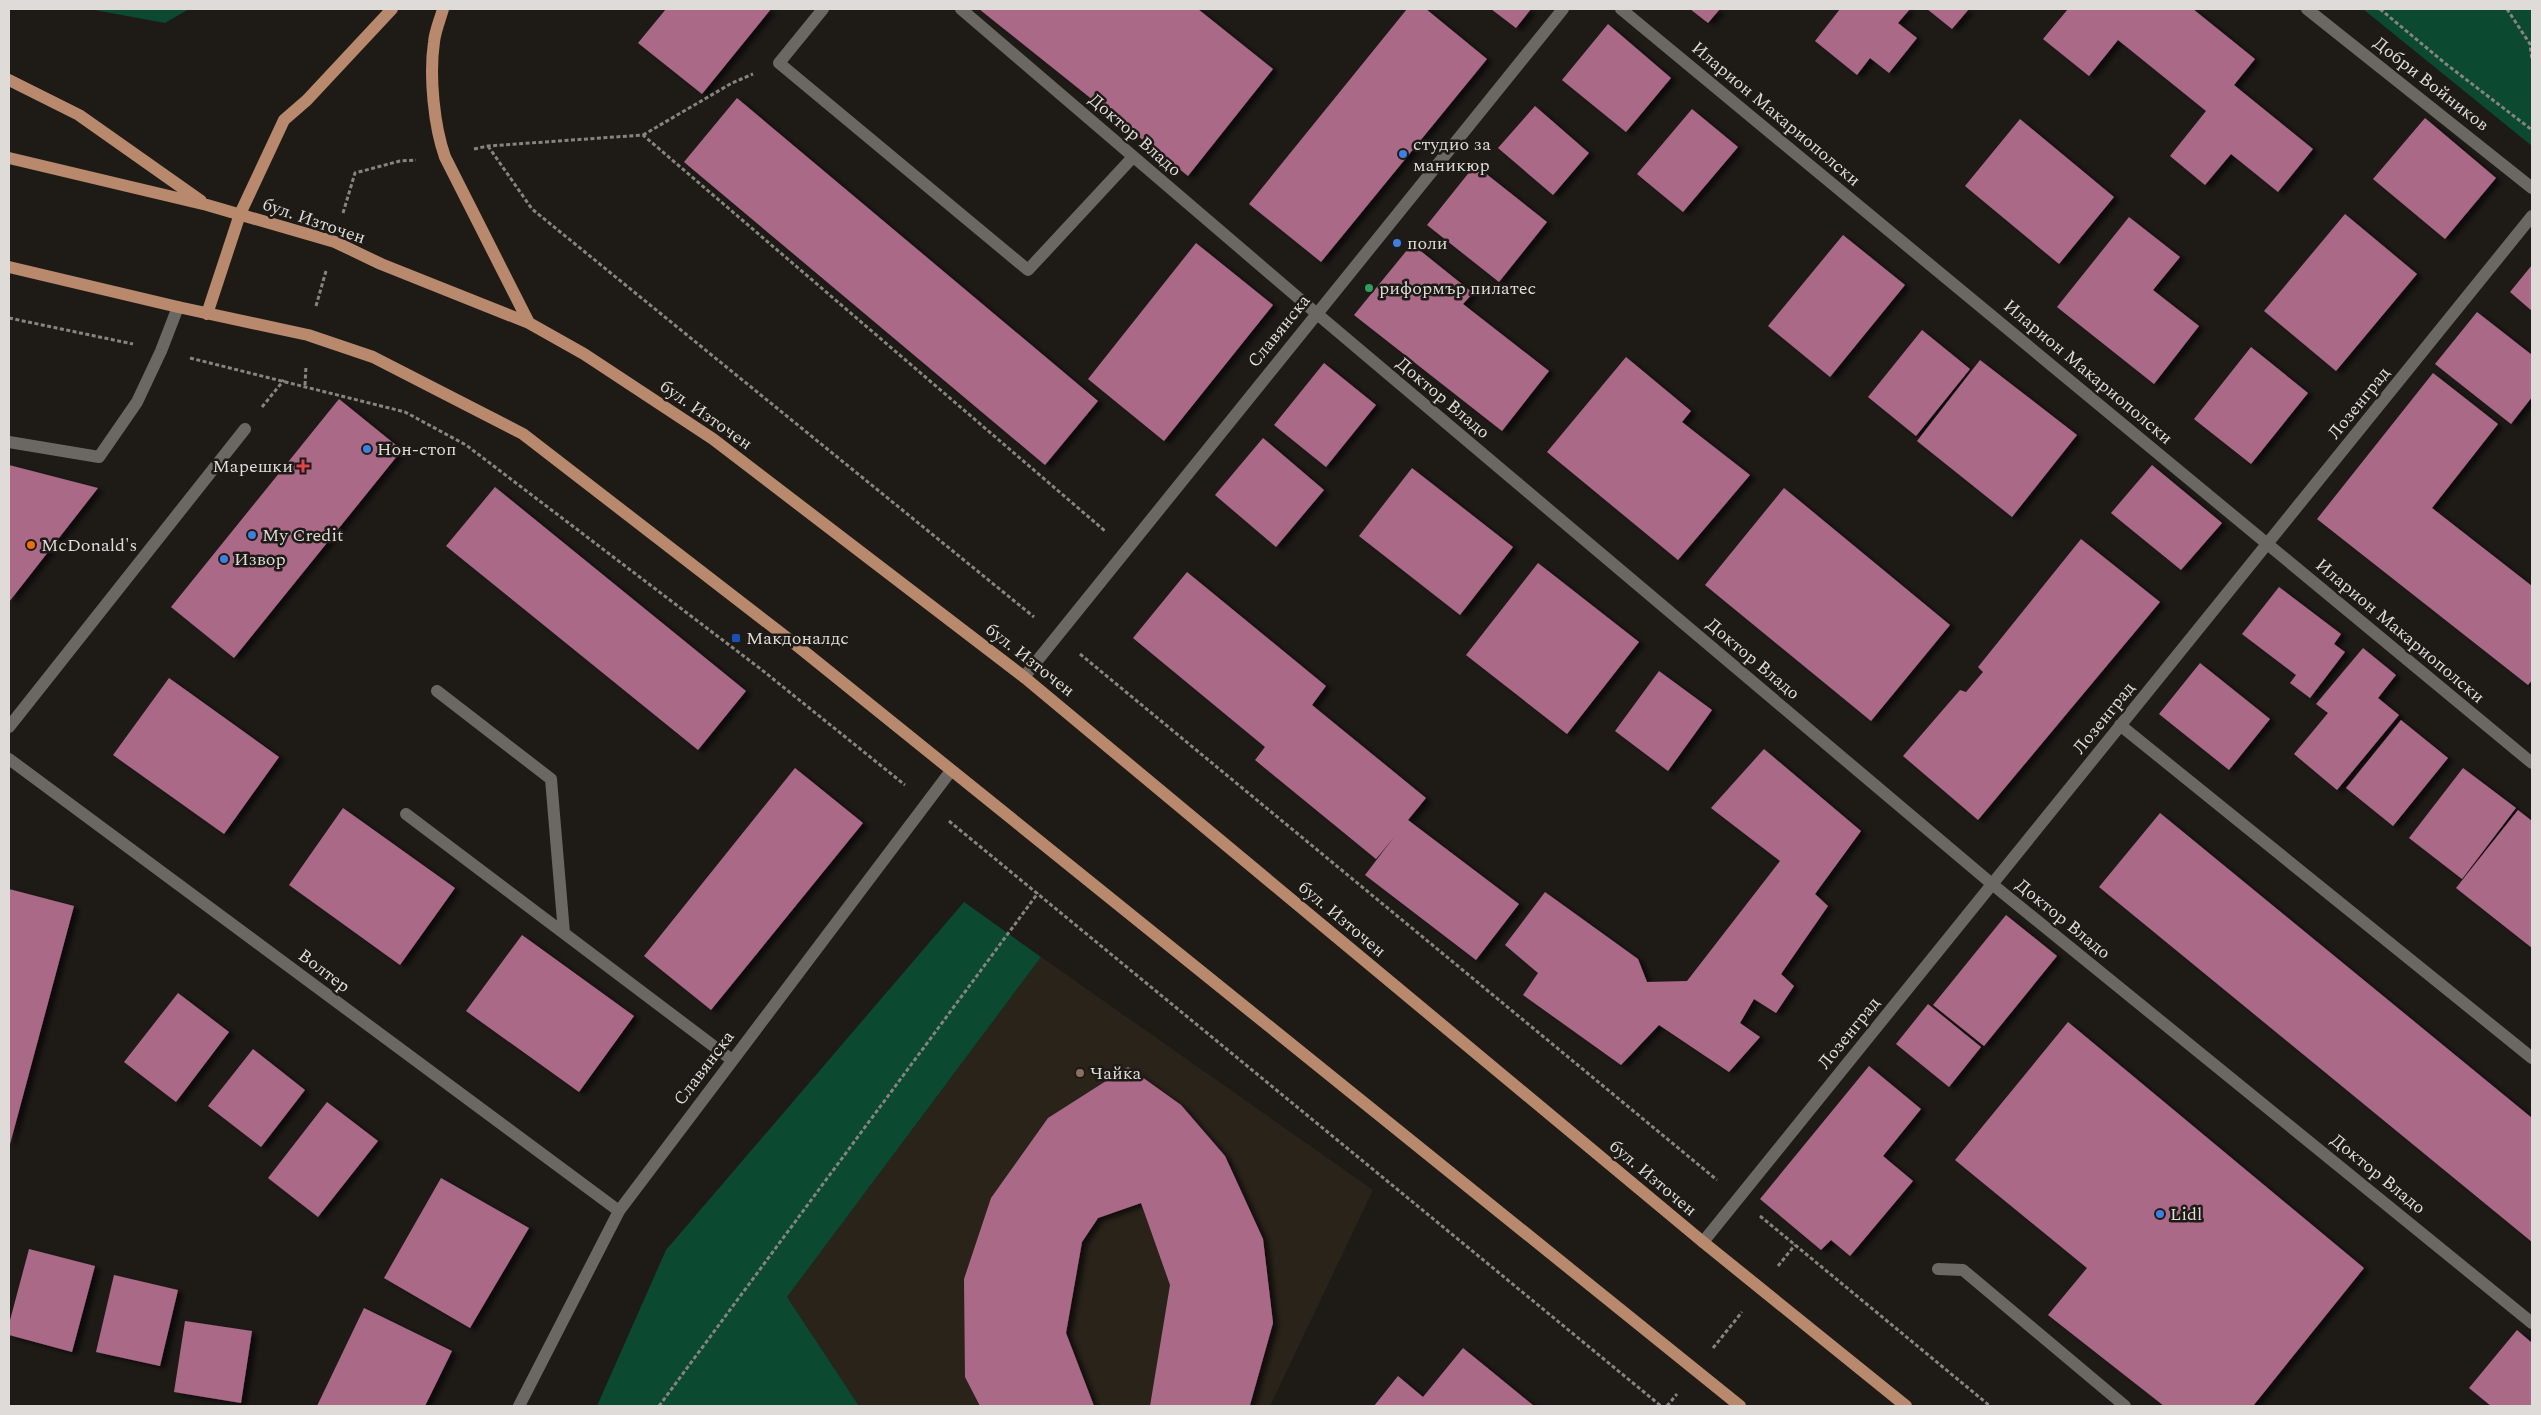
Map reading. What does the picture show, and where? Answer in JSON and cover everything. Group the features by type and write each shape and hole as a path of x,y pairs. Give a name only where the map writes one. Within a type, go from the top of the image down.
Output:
{"main road":[{"path":"208,314 240,214 284,120 307,100 392,9"},
{"path":"443,9 434,42 434,106 438,136 445,157 528,323"},
{"path":"9,80 79,115 207,205"},
{"name":"бул. Източен","path":"9,158 207,205 335,242 381,264 528,323 584,354 713,439 1024,677 1703,1242 1906,1406"},
{"path":"9,267 208,314 308,335 373,357 523,434 795,644 950,772 1740,1406"}],"street":[{"path":"823,9 779,63 1028,270 1133,157"},
{"name":"Доктор Владо","path":"961,9 1316,313 1992,884 2532,1323"},
{"name":"Славянска","path":"1024,677 1563,9"},
{"name":"Иларион Макариополски","path":"1621,9 2532,763"},
{"name":"Добри Войников","path":"2307,9 2532,188"},
{"name":"Лозенград","path":"1703,1242 2532,216"},
{"path":"9,442 99,457 137,402 178,307"},
{"path":"9,727 245,430"},
{"path":"437,691 552,779 564,932"},
{"path":"2120,726 2532,1058"},
{"name":"Волтер","path":"9,759 619,1211"},
{"name":"Славянска","path":"519,1406 619,1211 925,802 950,772"},
{"path":"406,814 732,1060"},
{"path":"1938,1269 1963,1270 2125,1406"}],"path":[{"path":"2380,9 2446,64 2532,130"},
{"path":"2507,9 2530,44 2532,60"},
{"path":"779,63 732,83 643,135 488,146 532,209 1057,635 1990,1406"},
{"path":"643,135 1126,550"},
{"path":"400,161 355,173 308,335 305,385 405,412 466,446 762,670 1038,893 1660,1406"},
{"path":"659,1406 1038,893"},
{"path":"1667,1406 1795,1245"}],"shaded area":[{"name":"Чайка","path":"1041,957 1373,1190 1270,1406 859,1406 787,1297"}],"green space":[{"path":"89,9 189,9 165,23"},
{"path":"2363,9 2532,9 2532,146"},
{"path":"964,902 1041,957 787,1297 859,1406 597,1406 666,1250"}],"building":[{"path":"666,9 771,9 702,94 638,43"},
{"path":"979,9 1198,9 1273,69 1188,176"},
{"path":"1407,9 1426,9 1487,59 1321,262 1249,204"},
{"path":"1491,9 1531,9 1516,28"},
{"path":"1690,9 1720,9 1708,23"},
{"path":"1840,9 1910,9 1898,23 1917,38 1889,73 1870,58 1857,75 1815,41"},
{"path":"1927,9 1969,9 1952,29"},
{"path":"2068,9 2193,9 2255,59 2234,85 2313,149 2278,192 2231,154 2205,185 2170,156 2206,111 2118,40 2089,76 2043,39"},
{"path":"1608,24 1671,78 1626,132 1562,80"},
{"path":"737,98 1098,401 1045,465 684,162"},
{"path":"1535,106 1589,153 1553,195 1498,148"},
{"path":"1692,109 1738,147 1683,212 1637,174"},
{"path":"2425,118 2496,178 2445,239 2373,179"},
{"path":"2020,119 2114,197 2059,264 1965,186"},
{"path":"1475,165 1547,222 1499,282 1427,225"},
{"path":"2345,214 2417,274 2336,371 2264,311"},
{"path":"2129,217 2180,257 2153,290 2199,326 2154,384 2057,307"},
{"path":"1843,235 1905,285 1830,377 1768,326"},
{"path":"1196,243 1273,305 1164,441 1088,379"},
{"path":"1412,244 1473,293 1463,304 1549,371 1502,431 1354,315"},
{"path":"2532,265 2532,311 2510,292"},
{"path":"2477,312 2532,355 2532,397 2511,424 2435,364"},
{"path":"1922,330 1970,369 1916,436 1868,397"},
{"path":"2251,347 2308,393 2251,464 2194,419"},
{"path":"1626,357 1691,411 1682,422 1750,475 1678,560 1547,452"},
{"path":"1980,360 2077,435 2012,517 1917,441"},
{"path":"1324,363 1376,405 1326,467 1274,425"},
{"path":"2433,373 2498,424 2432,508 2532,586 2532,680 2528,685 2317,519"},
{"path":"339,399 402,450 234,658 171,607"},
{"path":"1263,438 1324,490 1276,547 1215,495"},
{"name":"McDonald's","path":"9,465 98,488 9,602"},
{"path":"2152,465 2222,523 2181,570 2111,513"},
{"path":"1412,468 1513,547 1460,615 1359,536"},
{"path":"495,487 746,691 698,750 446,546"},
{"path":"1784,488 1950,625 1871,721 1705,585"},
{"path":"2081,539 2160,602 1978,820 1903,756 1960,690 1966,692 1983,672 1978,667"},
{"path":"1538,563 1639,642 1567,734 1466,655"},
{"path":"1187,572 1326,686 1312,705 1426,798 1408,820 1519,904 1476,960 1365,875 1395,836 1376,859 1255,760 1265,747 1133,638"},
{"path":"2279,587 2341,634 2334,644 2345,652 2310,698 2290,683 2296,675 2242,634"},
{"path":"2363,648 2396,675 2378,698 2399,715 2337,790 2294,754 2328,713 2316,704"},
{"path":"2200,663 2270,719 2229,770 2159,714"},
{"path":"1659,671 1712,710 1668,771 1615,731"},
{"path":"169,678 279,757 224,834 113,755"},
{"path":"2401,720 2448,758 2393,826 2346,788"},
{"path":"1764,749 1861,831 1815,894 1828,906 1781,974 1794,986 1776,1013 1754,999 1740,1023 1760,1037 1729,1072 1659,1025 1621,1065 1523,995 1538,973 1505,945 1545,892 1638,959 1647,982 1687,981 1780,861 1711,808"},
{"path":"795,768 863,823 711,1010 644,956"},
{"path":"2463,768 2516,808 2462,879 2409,838"},
{"path":"343,808 455,888 400,965 289,885"},
{"path":"2518,810 2532,821 2532,948 2456,888"},
{"path":"2160,813 2532,1118 2532,1242 2099,887"},
{"path":"9,889 74,906 9,1148"},
{"path":"2006,915 2057,956 1984,1046 1933,1005"},
{"path":"522,935 634,1016 579,1092 466,1011"},
{"path":"178,993 229,1032 176,1102 124,1062"},
{"path":"1928,1004 1981,1047 1949,1087 1896,1044"},
{"name":"Lidl","path":"2068,1022 2364,1268 2253,1406 2164,1406 2048,1315 2087,1268 1955,1160"},
{"path":"253,1049 305,1090 261,1147 208,1106"},
{"path":"1869,1066 1921,1109 1883,1156 1913,1181 1850,1256 1831,1240 1821,1250 1760,1199"},
{"path":"1128,1067 1181,1105 1225,1156 1263,1239 1273,1323 1250,1405 1150,1406 1170,1285 1141,1203 1098,1218 1082,1242 1066,1333 1094,1406 980,1406 965,1377 964,1279 991,1198 1048,1118"},
{"path":"327,1102 378,1141 318,1217 268,1178"},
{"path":"441,1178 529,1228 470,1328 384,1278"},
{"path":"29,1249 95,1266 72,1352 9,1335 9,1324"},
{"path":"114,1275 178,1290 160,1366 96,1352"},
{"path":"364,1308 452,1351 425,1406 317,1406"},
{"path":"185,1321 252,1331 241,1403 174,1392"},
{"path":"2517,1330 2532,1343 2532,1406 2491,1406 2469,1388"},
{"path":"1463,1348 1534,1406 1374,1406 1398,1376 1423,1397"}],"place":[{"name":"студио за маникюр","path":"1403,154"},
{"name":"поли","path":"1397,243"},
{"name":"риформър пилатес","path":"1369,288"},
{"name":"Нон-стоп","path":"367,449"},
{"name":"Марешки","path":"303,466"},
{"name":"My Credit","path":"252,535"},
{"name":"McDonald's","path":"31,545"},
{"name":"Извор","path":"224,559"},
{"name":"Макдоналдс","path":"736,638"},
{"name":"Чайка","path":"1080,1073"},
{"name":"Lidl","path":"2160,1214"}]}
